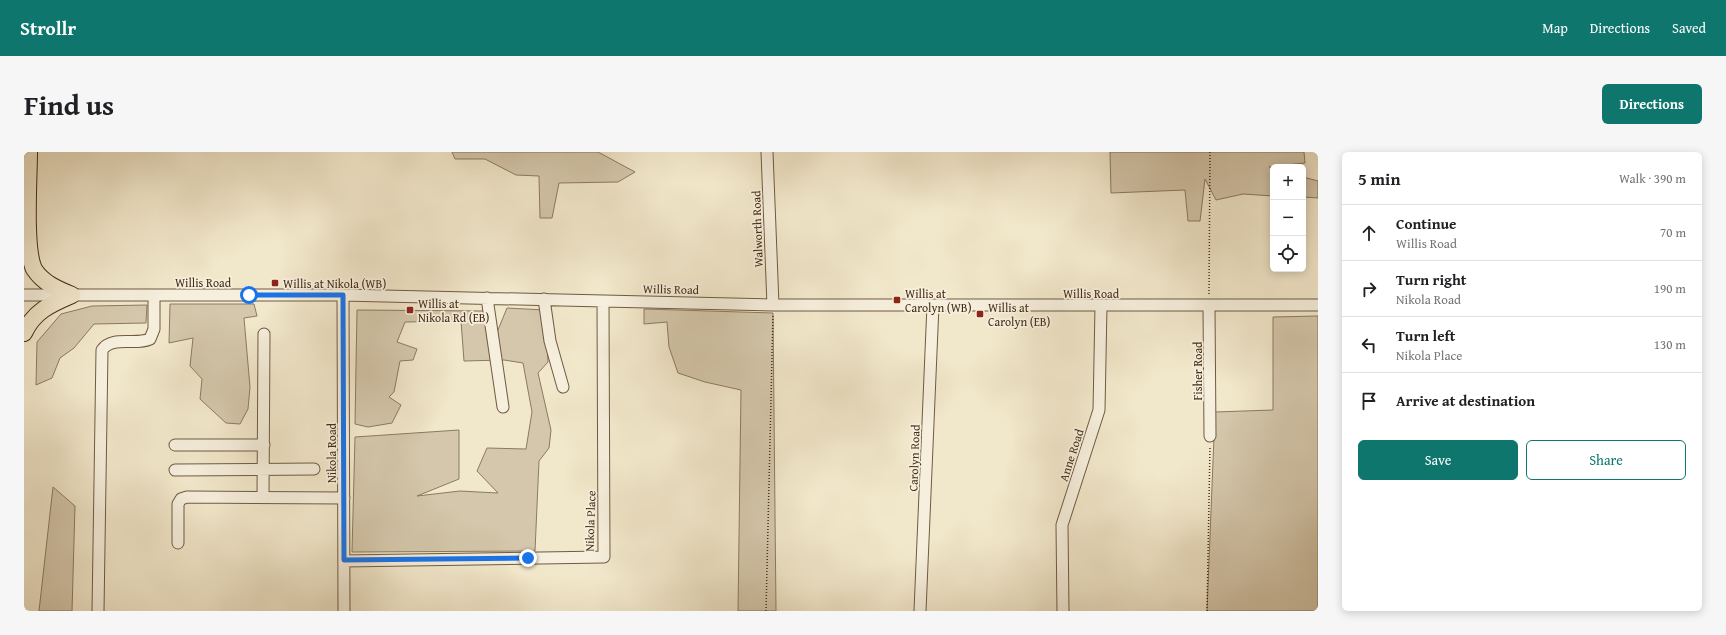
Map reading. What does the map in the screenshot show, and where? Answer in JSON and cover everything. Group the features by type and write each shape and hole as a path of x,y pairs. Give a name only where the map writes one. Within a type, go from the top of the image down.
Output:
{"highway":[{"path":"30,152 27,235 28,255 34,269 47,282 72,295"},
{"path":"24,333 27,326 45,307 72,295"}],"street":[{"name":"Walworth Road","path":"767,152 773,305"},
{"name":"Willis Road","path":"24,295 343,295 773,305 1318,305"},
{"path":"98,611 102,350 106,344 116,342 143,343 150,339 154,329 154,295"},
{"name":"Nikola Road","path":"343,295 344,611"},
{"path":"488,298 503,407"},
{"path":"544,300 550,341 563,387"},
{"name":"Nikola Place","path":"344,560 604,557 602,301"},
{"name":"Carolyn Road","path":"920,611 933,305"},
{"name":"Anne Road","path":"1063,611 1062,525 1099,410 1101,306"},
{"name":"Fisher Road","path":"1209,306 1210,436"},
{"path":"263,497 264,334"},
{"path":"175,446 264,445"},
{"path":"175,470 314,469"},
{"path":"178,543 178,504 181,499 187,497 344,498"}],"path":[{"path":"1209,306 1210,152"},
{"path":"766,611 773,305"},
{"path":"1207,611 1210,436"}],"shaded area":[{"path":"452,152 598,152 635,172 618,182 559,183 552,218 540,218 539,176 516,175 485,159 455,159"},
{"path":"1110,152 1304,152 1305,163 1270,164 1270,196 1243,194 1216,200 1205,179 1200,221 1188,221 1185,190 1111,193"},
{"path":"1306,178 1318,181 1318,198 1306,197"},
{"path":"170,304 254,304 257,316 244,318 250,387 248,409 240,424 226,423 200,399 202,379 190,366 193,338 169,343"},
{"path":"147,305 146,323 94,324 74,348 60,358 52,378 36,385 37,342 61,314 92,306"},
{"path":"507,308 545,310 548,362 538,373 551,430 549,448 539,461 535,551 352,552 355,437 459,430 459,479 417,496 460,491 498,493 477,471 487,448 526,449 532,412 523,363 504,360 464,361 461,321 405,322 397,342 417,349 413,360 400,361 394,392 389,397 401,405 392,423 368,427 355,424 357,310 487,311 493,342"},
{"path":"644,309 773,313 776,611 738,611 741,390 705,382 678,373 669,347 667,322 644,324"},
{"path":"1318,316 1318,611 1207,611 1215,412 1273,410 1273,317"},
{"path":"53,487 75,506 72,611 39,611"}],"place":[{"name":"Willis at Nikola (WB)","path":"275,283"},
{"name":"Willis at Carolyn (WB)","path":"897,300"},
{"name":"Willis at Nikola Rd (EB)","path":"410,310"},
{"name":"Willis at Carolyn (EB)","path":"980,314"}],"route":[{"path":"249,295 343,295 344,560 528,558"}]}
